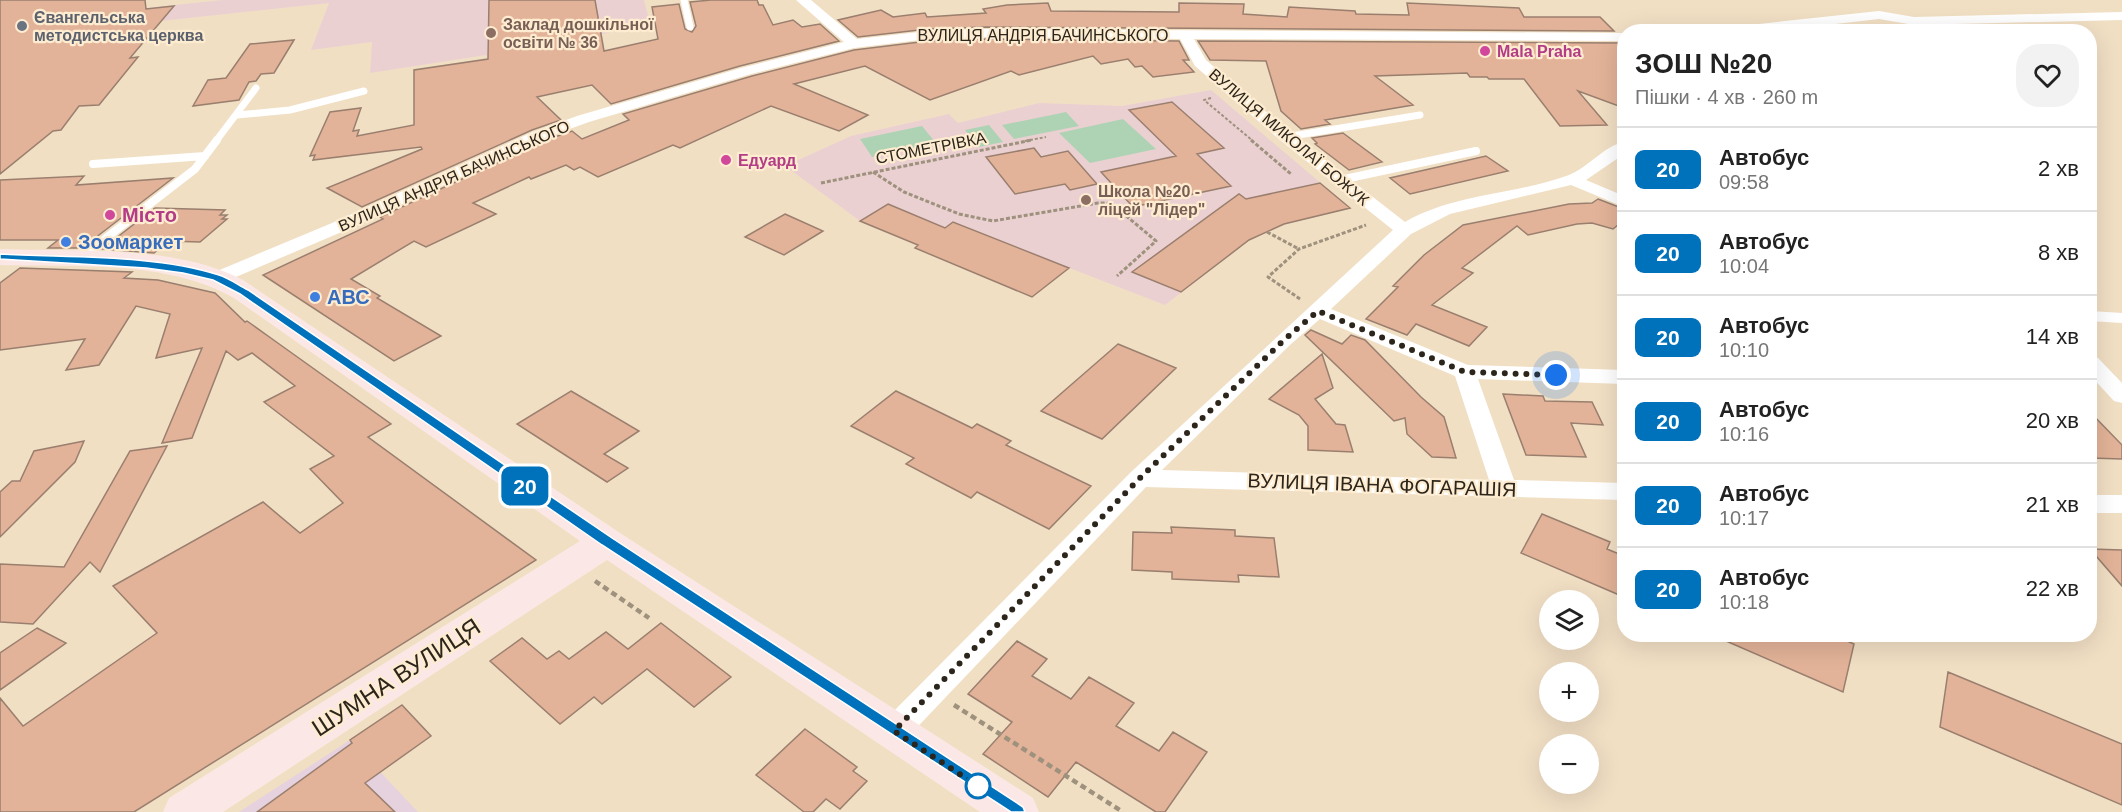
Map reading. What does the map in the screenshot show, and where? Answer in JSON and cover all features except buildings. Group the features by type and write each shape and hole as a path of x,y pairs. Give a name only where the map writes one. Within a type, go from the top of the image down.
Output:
{"main road":[{"path":"4,260 146,265 217,278 244,292 607,542 1017,812"},
{"name":"ШУМНА ВУЛИЦЯ","path":"185,812 607,542"}],"street":[{"path":"803,0 854,44"},
{"path":"1879,15 1883,10 1880,0"},
{"path":"1811,24 1879,15 1914,21 2122,16"},
{"name":"ВУЛИЦЯ АНДРІЯ БАЧИНСЬКОГО","path":"217,278 317,236 539,135 583,119 746,71 854,44 950,33 1617,37"},
{"name":"ВУЛИЦЯ МИКОЛАЇ БОЖУК","path":"1187,35 1187,42 1200,63 1286,137 1395,224"},
{"path":"894,731 1140,478 1284,340 1318,311 1395,224 1574,179 1617,151"},
{"path":"1574,179 1582,185 1617,199"},
{"path":"1318,311 1465,372 1617,377"},
{"path":"2097,370 2117,391"},
{"path":"1465,372 1504,488"},
{"path":"2097,388 2117,391"},
{"name":"ВУЛИЦЯ ІВАНА ФОГАРАШІЯ","path":"1140,478 1617,492"},
{"path":"2097,504 2122,504"}],"lane":[{"path":"684,0 690,27"},
{"path":"77,261 195,169 256,88"},
{"path":"237,115 290,110 364,91"},
{"path":"1286,137 1420,115"},
{"path":"1340,180 1476,151"},
{"path":"93,164 205,156"},
{"path":"2097,316 2122,318"}],"path":[{"path":"1232,92 1204,100 1291,174"},
{"name":"СТОМЕТРІВКА","path":"821,183 1046,137"},
{"path":"873,172 904,192 959,214 993,221 1112,203 1156,241 1117,276"},
{"path":"1318,311 1268,277 1299,249 1351,229 1395,224"},
{"path":"1267,232 1299,249"},
{"path":"594,580 649,618"},
{"path":"949,701 1123,812"}],"shaded area":[{"name":"Заклад дошкільної освіти № 36","path":"222,0 644,0 650,24 488,58 486,55 370,73 372,42 311,50 329,3 142,23 80,15"},
{"name":"Школа №20 - ліцей \"Лідер\"","path":"1211,90 1350,208 1284,224 1249,240 1165,305 953,223 918,245 860,221 785,166 851,136 949,114 958,123 1039,103 1122,106"},
{"path":"350,740 418,812 239,812"}],"green space":[{"path":"1066,112 1079,126 1014,139 1002,125"},
{"path":"1123,119 1156,149 1090,163 1059,133"},
{"path":"989,125 1003,142 979,147 965,130"},
{"path":"922,126 936,143 872,157 860,139"}],"bus line":[{"name":"20","path":"0,257 146,265 183,270 217,278 244,292 607,542 1017,812"}],"place":[{"name":"Євангельська методистська церква","path":"22,26"},
{"name":"Заклад дошкільної освіти № 36","path":"491,33"},
{"name":"Mala Praha","path":"1485,51"},
{"name":"Едуард","path":"726,160"},
{"name":"Школа №20 - ліцей \"Лідер\"","path":"1086,200"},
{"name":"Місто","path":"110,215"},
{"name":"Зоомаркет","path":"66,242"},
{"name":"АВС","path":"315,297"}],"route":[{"path":"978,786 894,731 1140,478 1284,340 1318,311 1465,372 1556,375"}]}
